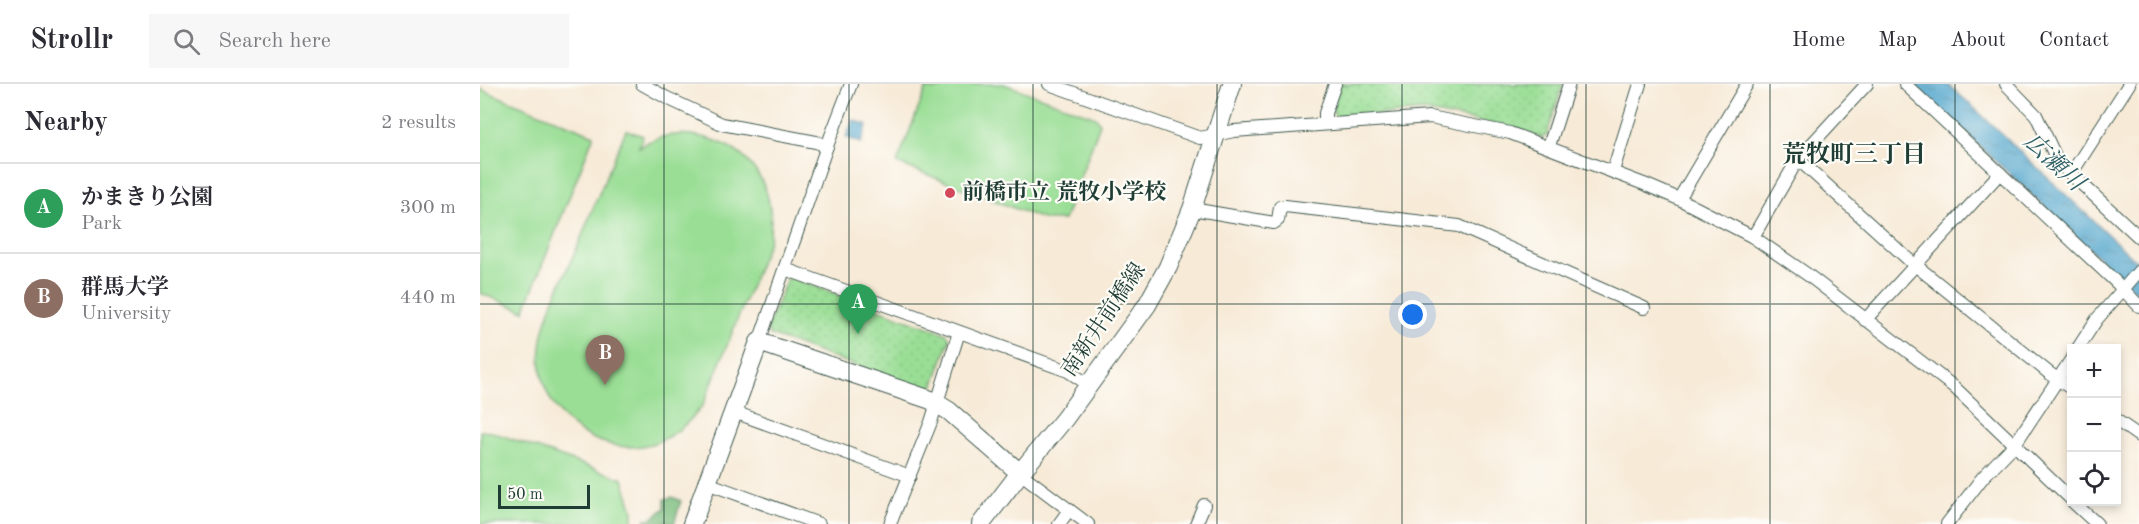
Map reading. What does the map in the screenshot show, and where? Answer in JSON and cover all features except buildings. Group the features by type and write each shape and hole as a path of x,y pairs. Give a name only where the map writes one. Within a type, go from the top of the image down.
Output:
{"main road":[{"name":"南新井前橋線","path":"981,524 1065,418 1147,305 1168,267 1192,209 1232,84"},
{"path":"692,524 759,342 937,403 1020,473"}],"street":[{"path":"642,84 722,124 816,142 826,146"},
{"path":"759,342 826,146 851,84"},
{"path":"1049,84 1200,138 1234,131 1430,117 1510,133 1613,171 1678,199 1753,237 1808,275 1954,387 2067,496"},
{"path":"1325,123 1325,113 1335,84"},
{"path":"1549,146 1569,84"},
{"path":"1613,171 1640,84"},
{"path":"1678,199 1747,84"},
{"path":"1753,237 1798,159 1867,84"},
{"path":"1905,84 2124,288 2139,306"},
{"path":"2006,84 2036,115 2055,158 2139,237"},
{"path":"2071,174 2129,84"},
{"path":"1798,159 1915,265 2067,385"},
{"path":"1865,320 2000,173"},
{"path":"1192,209 1274,223 1278,220 1280,207 1285,206 1459,226 1644,308"},
{"path":"785,270 1068,371 1089,386"},
{"path":"2081,344 2097,319 2139,272"},
{"path":"890,524 937,403 959,332"},
{"path":"1947,524 1983,477 2014,444 2067,366"},
{"path":"734,412 910,476"},
{"path":"2121,423 2139,436"},
{"path":"1020,473 1089,524"},
{"path":"707,483 819,524"},
{"path":"1196,524 1204,505"},
{"path":"2077,506 2097,524"},
{"path":"1059,524 1069,510"}],"green space":[{"path":"949,84 1004,84 1096,117 1100,124 1064,220 1045,220 897,163 926,89 935,90"},
{"path":"1340,84 1563,84 1547,135 1542,138 1517,129 1424,111 1337,118 1332,111"},
{"path":"480,89 594,135 524,311 480,293"},
{"path":"626,130 643,136 639,147 659,138 681,134 716,141 732,149 756,172 769,203 771,222 769,241 703,405 686,424 666,438 655,443 631,447 609,444 579,431 560,413 547,393 541,372 544,328 551,306"},
{"path":"792,278 947,334 950,339 933,387 926,391 770,335 767,328 787,279"},
{"path":"480,431 492,432 623,479 633,511 633,524 480,524"},
{"path":"672,497 681,501 674,524 644,524 646,519 651,519 665,508 665,499"}],"water":[{"path":"1913,84 1947,84 1970,104 2139,264 2139,295"},
{"path":"853,120 867,125 861,143 846,137"}],"place":[{"name":"前橋市立 荒牧小学校","path":"950,193"},
{"name":"かまきり公園","path":"858,334"},
{"name":"群馬大学","path":"605,385"}],"district":[{"name":"荒牧町三丁目","path":"1854,156"}],"water label":[{"name":"広瀬川","path":"2053,163"}]}
